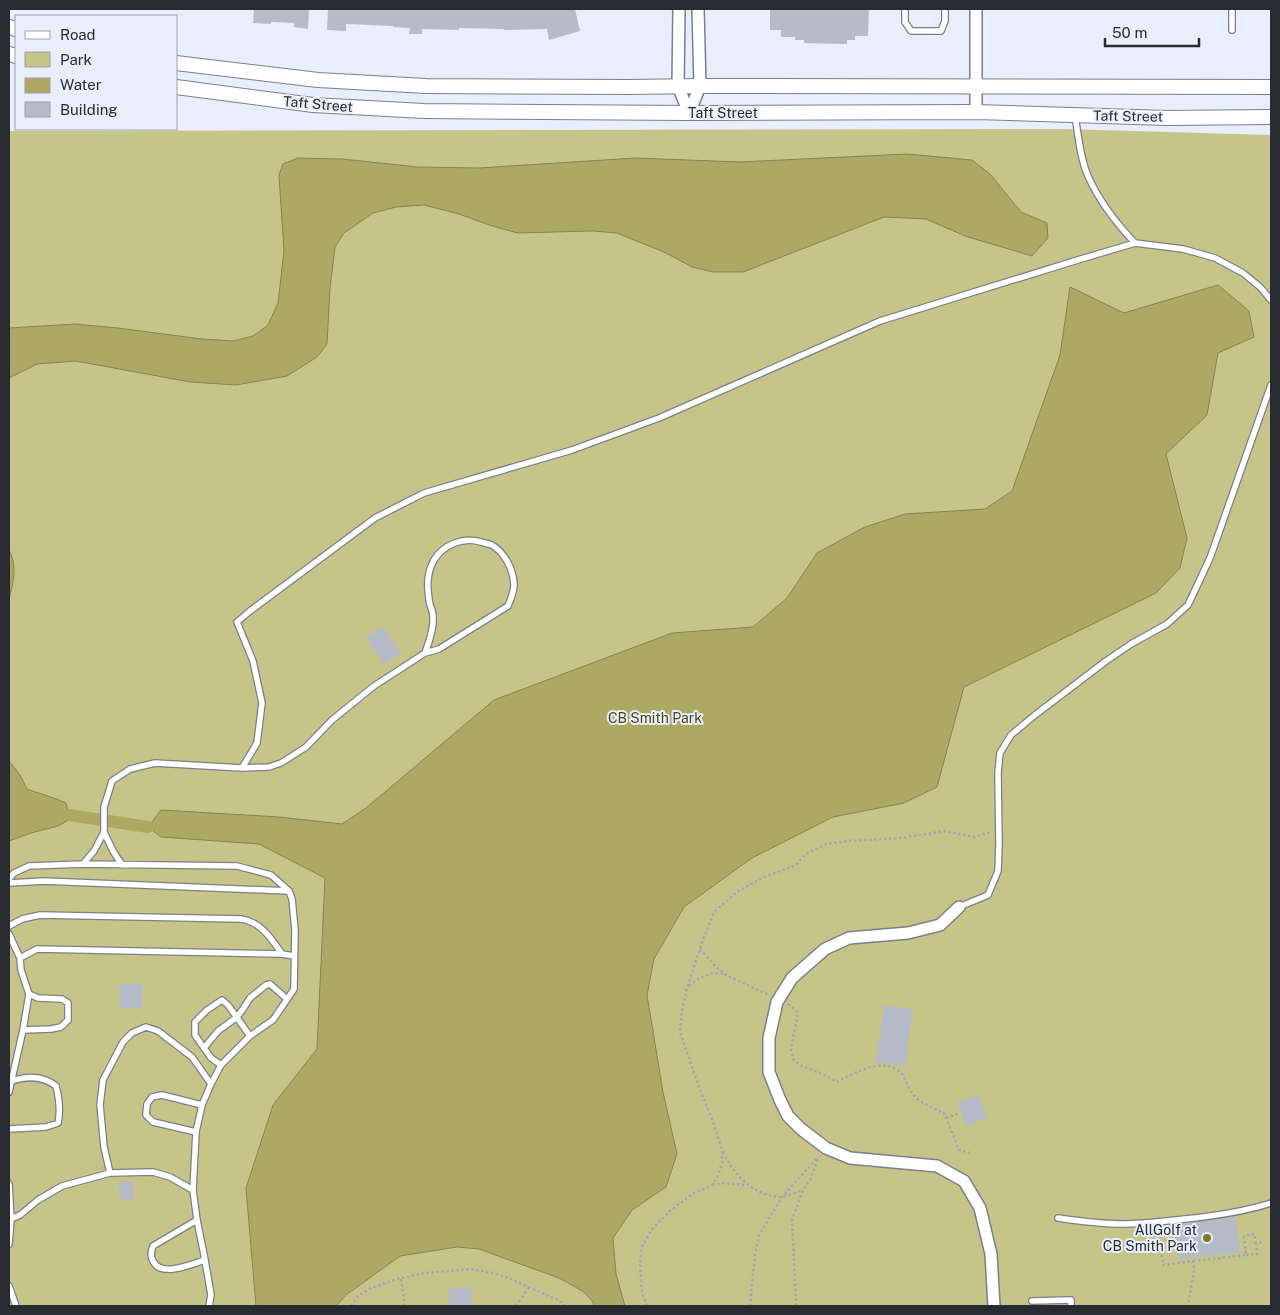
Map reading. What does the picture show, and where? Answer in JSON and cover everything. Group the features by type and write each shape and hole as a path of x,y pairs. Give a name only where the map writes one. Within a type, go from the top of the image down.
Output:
{"street":[{"path":"679,9 678,86 689,113"},
{"path":"689,113 700,86 698,9"},
{"path":"976,9 976,112"},
{"name":"Taft Street","path":"178,63 318,80 426,86 1271,87"},
{"name":"Taft Street","path":"178,87 314,106 424,111 689,113 976,112 1167,118 1271,117"},
{"path":"959,907 940,925 908,933 849,938 825,949 792,978 777,1002 769,1038 769,1072 788,1116 801,1129 826,1148 850,1158 938,1166 964,1181 980,1208 990,1254 994,1306"}],"lane":[{"path":"905,9 905,22 911,31 941,31 945,21 945,9"},
{"path":"1232,9 1232,30"},
{"path":"1075,115 1079,144 1087,175 1117,224 1135,243"},
{"path":"242,768 257,743 262,703 252,662 237,622 375,518 424,493 572,450 659,418 880,321 1135,243 1183,249 1215,258 1243,273 1260,287 1271,300"},
{"path":"959,907 988,895 998,871 998,773 1000,753 1011,735 1106,661 1131,644 1168,624 1188,606 1210,558 1271,385"},
{"path":"122,865 104,831 104,807 112,781 130,769 155,763 269,768 281,763 306,747 332,720 374,686 425,653 439,650 508,606 514,584 510,566 502,554 491,545 467,540 455,542 443,549 434,560 428,575 427,589 433,615 432,632 425,653"},
{"path":"84,864 94,851 104,831"},
{"path":"9,878 14,873 28,866 84,864 237,866 271,875 289,891 292,899 294,930 294,989 273,1020 250,1036 221,1065 202,1105 196,1132 194,1190 197,1220 206,1260 211,1296 209,1306"},
{"path":"9,883 44,881 289,891"},
{"path":"9,926 22,919 40,915 241,919 248,920 263,929 282,954"},
{"path":"9,934 20,958 21,970 28,994 23,1030 9,1092"},
{"path":"20,958 37,949 282,954 294,956"},
{"path":"204,1048 218,1031 237,1017 250,998 266,985 270,984 287,999"},
{"path":"23,1030 61,1027 68,1020 68,1003 62,999 38,998 28,994"},
{"path":"221,1065 212,1058 195,1035 195,1022 207,1010 222,1000 228,1005 250,1036"},
{"path":"110,1173 104,1147 100,1106 103,1080 123,1042 136,1031 146,1027 158,1031 192,1057 211,1084"},
{"path":"9,1129 46,1127 58,1123 60,1115 56,1086 47,1080 39,1078 21,1077 12,1080"},
{"path":"196,1132 153,1122 146,1115 147,1104 152,1096 162,1095 202,1105"},
{"path":"11,1219 62,1186 110,1173 153,1172 170,1177 194,1190"},
{"path":"9,1184 11,1219 9,1244"},
{"path":"1058,1218 1121,1224 1158,1222 1220,1216 1271,1202"},
{"path":"197,1220 153,1246 150,1253 157,1267 162,1269 170,1270 206,1260"},
{"path":"9,1286 16,1306"},
{"path":"1032,1301 1071,1300 1071,1306"}],"path":[{"path":"747,1185 729,1165 722,1150 680,1032 687,988 714,912 736,892 764,877 796,865 806,854 826,844 902,838 945,831 974,837 999,830"},
{"path":"700,949 726,975"},
{"path":"687,988 696,980 718,973 772,997"},
{"path":"787,1004 798,1013 791,1048 793,1058 800,1065 827,1076 836,1082 872,1066 895,1068 902,1074 912,1094 918,1100 944,1113 959,1150 970,1153"},
{"path":"946,1118 960,1113"},
{"path":"711,1186 718,1176 722,1163 722,1150"},
{"path":"750,1306 759,1235 782,1197 820,1155 812,1178 803,1190 792,1220 796,1306"},
{"path":"647,1306 642,1293 640,1265 642,1247 652,1229 670,1211 692,1194 723,1183 747,1185 764,1193 782,1197 803,1190"},
{"path":"1158,1222 1163,1264 1257,1254 1254,1234 1244,1236 1246,1255"},
{"path":"1256,1243 1264,1242"},
{"path":"1188,1306 1194,1271 1193,1262"},
{"path":"351,1306 358,1296 371,1288 425,1274 471,1269 506,1277 558,1300 566,1306"},
{"path":"401,1279 405,1306"},
{"path":"516,1306 529,1287"}],"green space":[{"name":"CB Smith Park","path":"1064,129 1271,135 1271,1306 9,1306 9,131"}],"water":[{"path":"907,154 972,160 990,174 1021,212 1047,223 1048,238 1032,256 965,236 926,219 884,217 743,272 713,272 692,267 666,253 617,233 592,231 518,233 424,205 396,207 373,213 344,233 335,247 330,288 327,344 317,357 287,376 236,385 190,382 76,361 37,364 9,378 9,328 75,324 233,341 253,336 268,325 278,303 284,251 279,175 283,164 298,158 342,159 418,167 479,168 635,158 740,162"},
{"path":"1218,285 1249,311 1254,337 1218,353 1207,415 1166,454 1187,538 1180,568 1156,593 964,687 937,787 904,803 833,817 752,858 684,907 654,959 647,995 663,1092 677,1154 666,1187 632,1210 613,1238 616,1274 625,1306 594,1306 593,1302 584,1292 559,1278 479,1249 457,1247 400,1256 346,1295 336,1306 256,1306 246,1188 273,1105 317,1049 325,878 259,844 161,837 148,827 161,810 279,817 342,824 366,808 494,700 672,633 753,627 787,598 817,553 865,527 905,514 985,509 1012,491 1060,355 1070,287 1124,313"},
{"path":"9,550 14,569 9,600"},
{"path":"9,761 20,775 27,789 66,803 69,815 67,821 58,826 9,841"}],"building":[{"path":"254,9 309,9 308,29 294,27 294,23 253,23"},
{"path":"328,9 575,9 580,31 549,40 547,29 422,29 422,34 409,34 410,28 346,24 346,31 327,30"},
{"path":"770,9 869,9 868,36 855,36 855,40 847,40 847,44 804,43 804,40 795,40 795,37 781,37 781,30 770,30"},
{"path":"383,627 401,653 384,665 366,637"},
{"path":"142,983 142,1008 120,1008 119,984"},
{"path":"884,1005 913,1009 905,1066 876,1062"},
{"path":"979,1095 987,1118 966,1126 957,1102"},
{"path":"119,1182 133,1182 134,1199 119,1199"},
{"name":"AllGolf at CB Smith Park","path":"1236,1217 1240,1252 1178,1259 1174,1225"},
{"path":"449,1288 472,1288 472,1306 449,1306"}],"waterway":[{"path":"69,815 148,827"}],"place":[{"name":"AllGolf at CB Smith Park","path":"1207,1238"}]}
